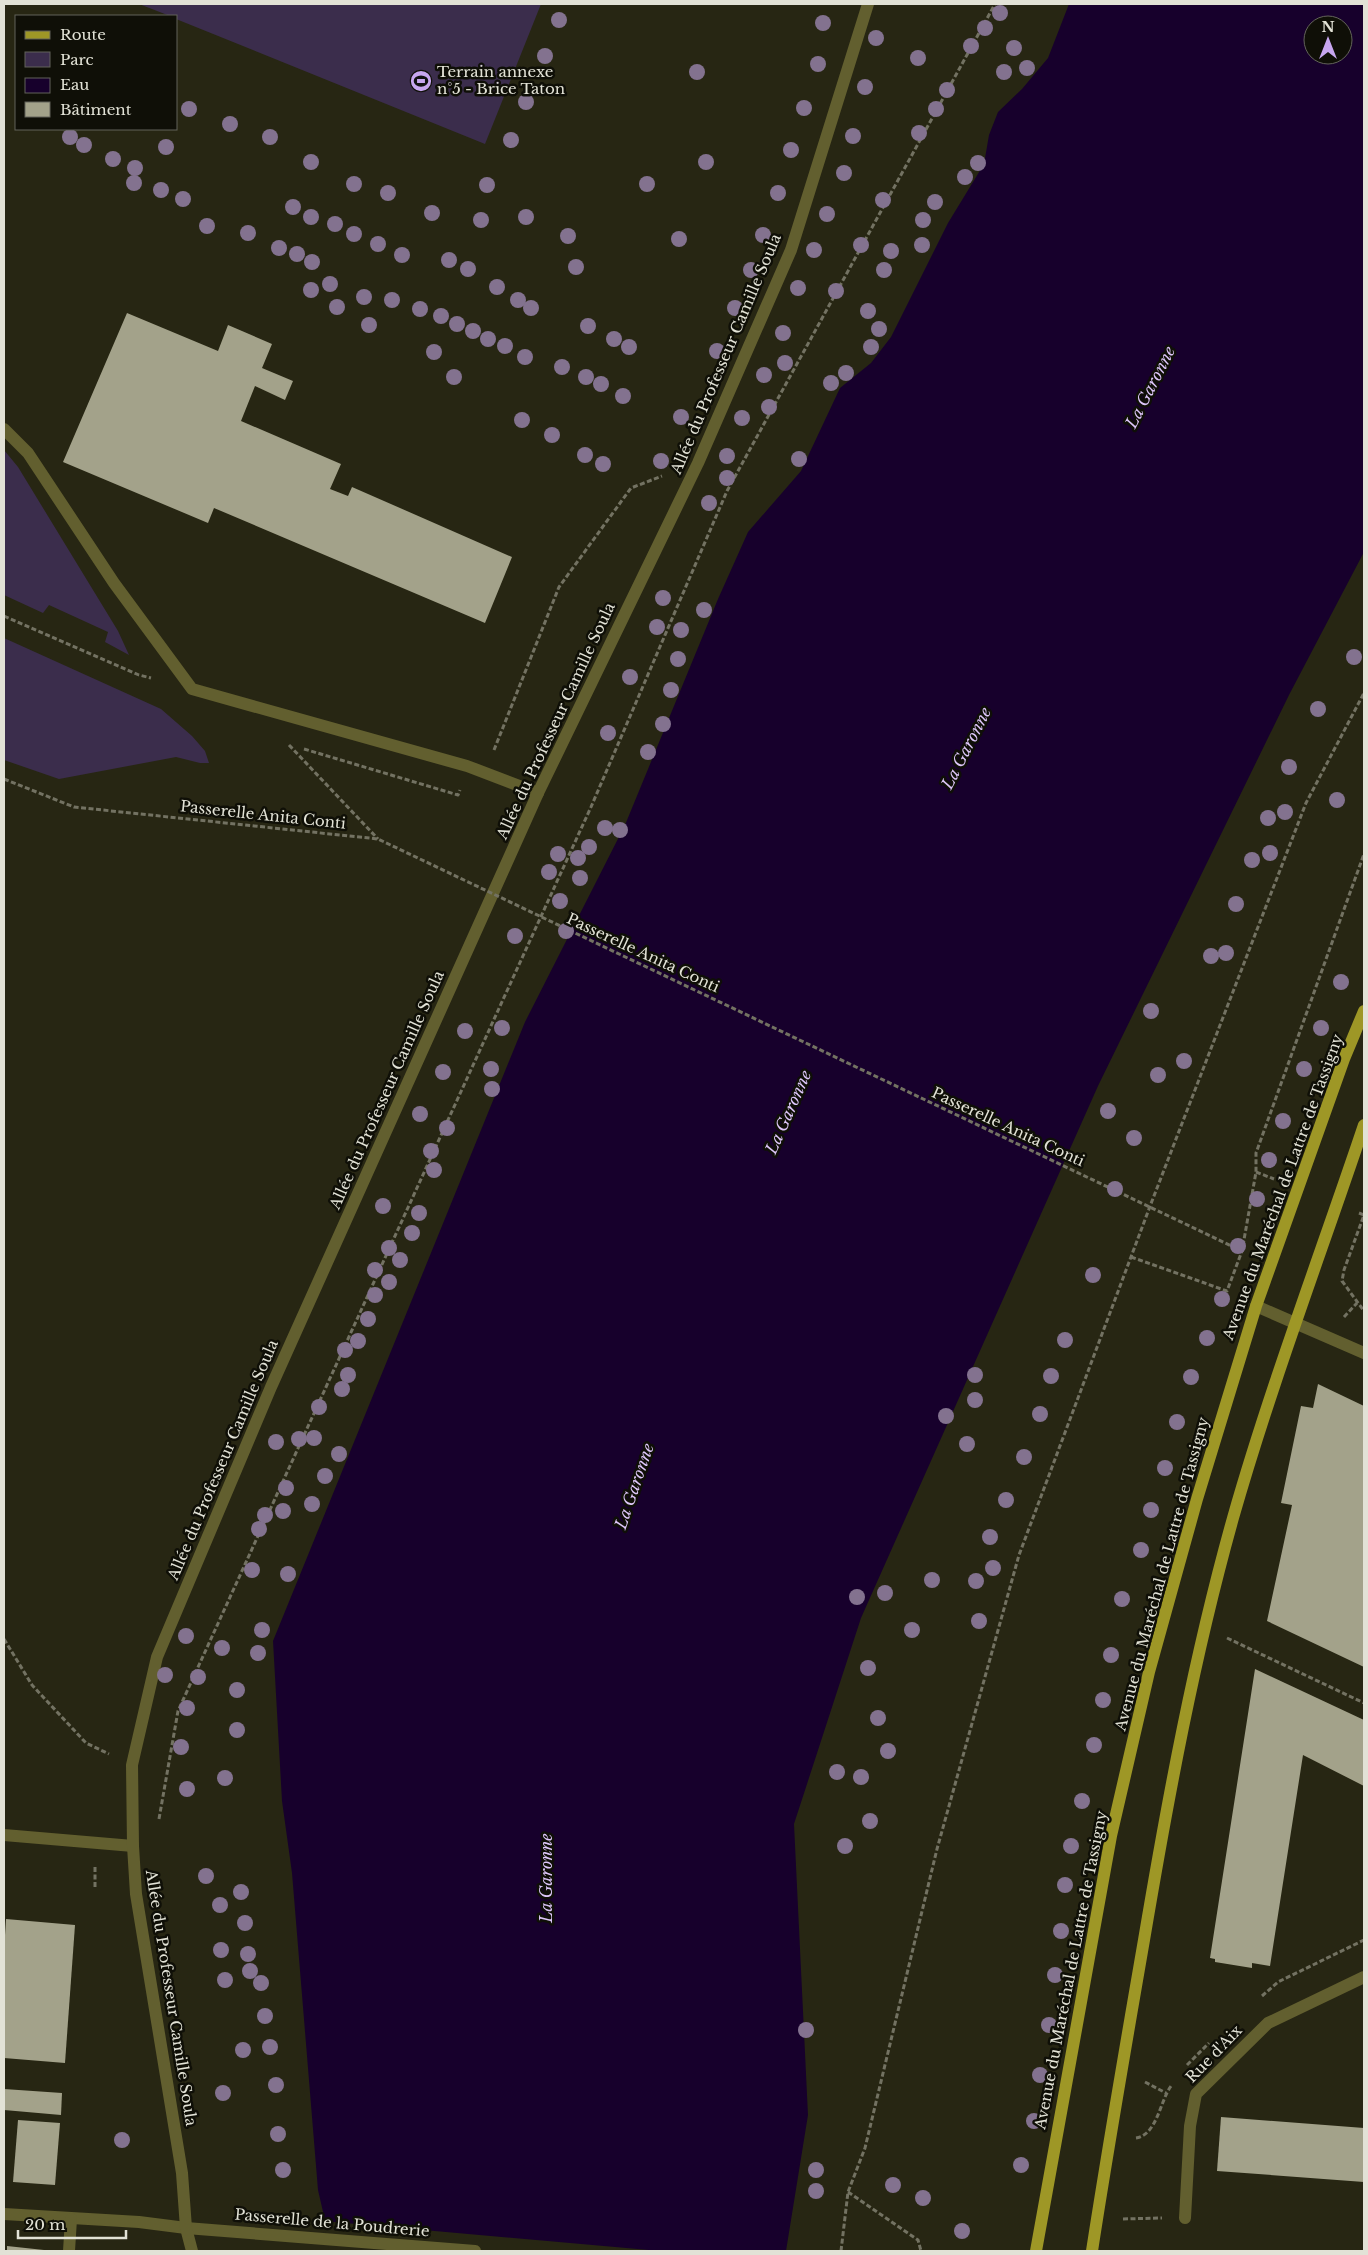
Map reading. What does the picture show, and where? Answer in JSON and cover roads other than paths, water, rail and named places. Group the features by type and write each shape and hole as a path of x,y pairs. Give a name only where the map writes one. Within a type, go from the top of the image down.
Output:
{"main road":[{"name":"Avenue du Maréchal de Lattre de Tassigny","path":"1036,2251 1112,1836 1138,1717 1197,1499 1256,1306 1344,1059 1364,1011"},
{"path":"1092,2251 1115,2103 1184,1716 1233,1520 1294,1323 1364,1126"}],"street":[{"name":"Allée du Professeur Camille Soula","path":"186,2228 182,2173 136,1894 133,1846 132,1765 157,1657 275,1378 538,793 698,463 791,250 868,4"},
{"path":"4,429 28,453 114,583 192,689 467,766 538,793"},
{"path":"1256,1306 1364,1353"},
{"path":"4,1835 133,1846"},
{"name":"Rue d'Aix","path":"1185,2218 1190,2126 1196,2094 1268,2023 1364,1977"},
{"name":"Passerelle de la Poudrerie","path":"4,2214 139,2222 186,2228 475,2251"},
{"path":"69,2251 71,2219"},
{"path":"181,2251 186,2228"},
{"path":"186,2228 192,2251"}],"water":[{"name":"La Garonne","path":"1069,4 1364,4 1364,552 1289,695 1098,1086 861,1618 794,1824 808,2115 786,2251 332,2251 318,2190 292,1873 282,1801 273,1641 525,1022 625,825 718,599 748,532 801,471 840,388 871,363 891,337 948,223 984,164 989,135 998,112 1022,89 1048,58"}],"place":[{"name":"Terrain annexe n°5 - Brice Taton","path":"421,81"}]}
